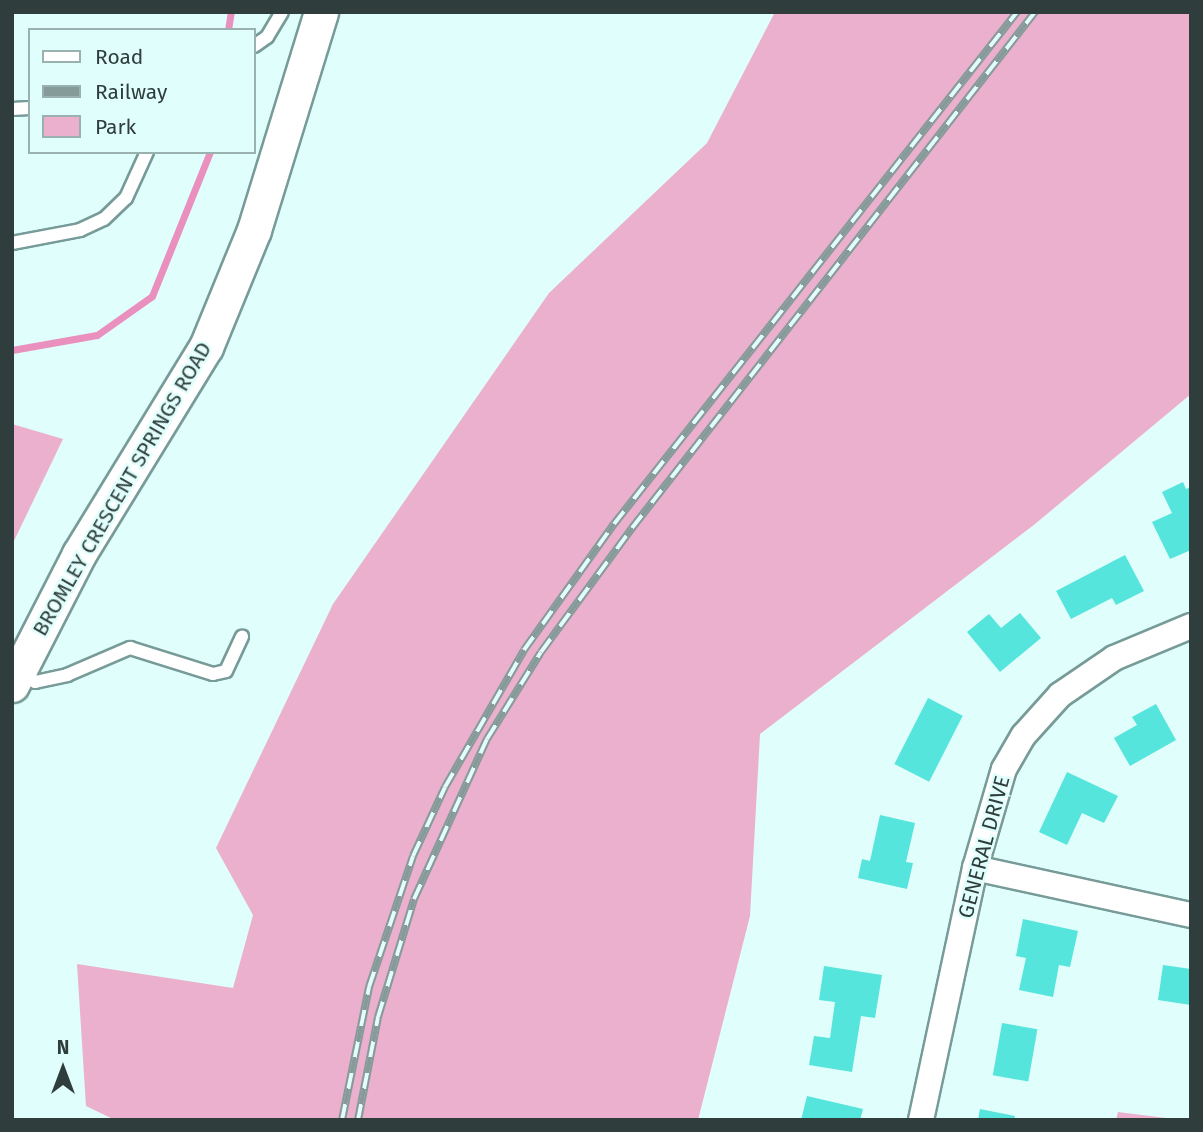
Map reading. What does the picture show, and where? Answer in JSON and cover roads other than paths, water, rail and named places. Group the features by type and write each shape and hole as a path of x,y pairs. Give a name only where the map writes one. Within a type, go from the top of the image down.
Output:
{"street":[{"name":"BROMLEY CRESCENT SPRINGS ROAD","path":"15,677 79,554 206,347 254,230 321,12"},
{"name":"GENERAL DRIVE","path":"921,1120 992,801 1024,735 1060,695 1114,658 1191,626"},
{"path":"975,868 1191,915"}],"lane":[{"path":"256,45 267,37 282,12"},
{"path":"12,243 80,230 104,219 126,198 146,154"},
{"path":"15,677 35,682 67,675 130,648 213,674 226,671 242,637"}],"waterway":[{"path":"228,28 231,12"},
{"path":"12,350 97,335 152,296 209,154"}],"railway":[{"path":"342,1120 369,987 413,856 445,787 524,650 614,524 1017,12"},
{"path":"358,1120 378,1017 414,899 487,739 541,652 632,528 1035,12"}]}
